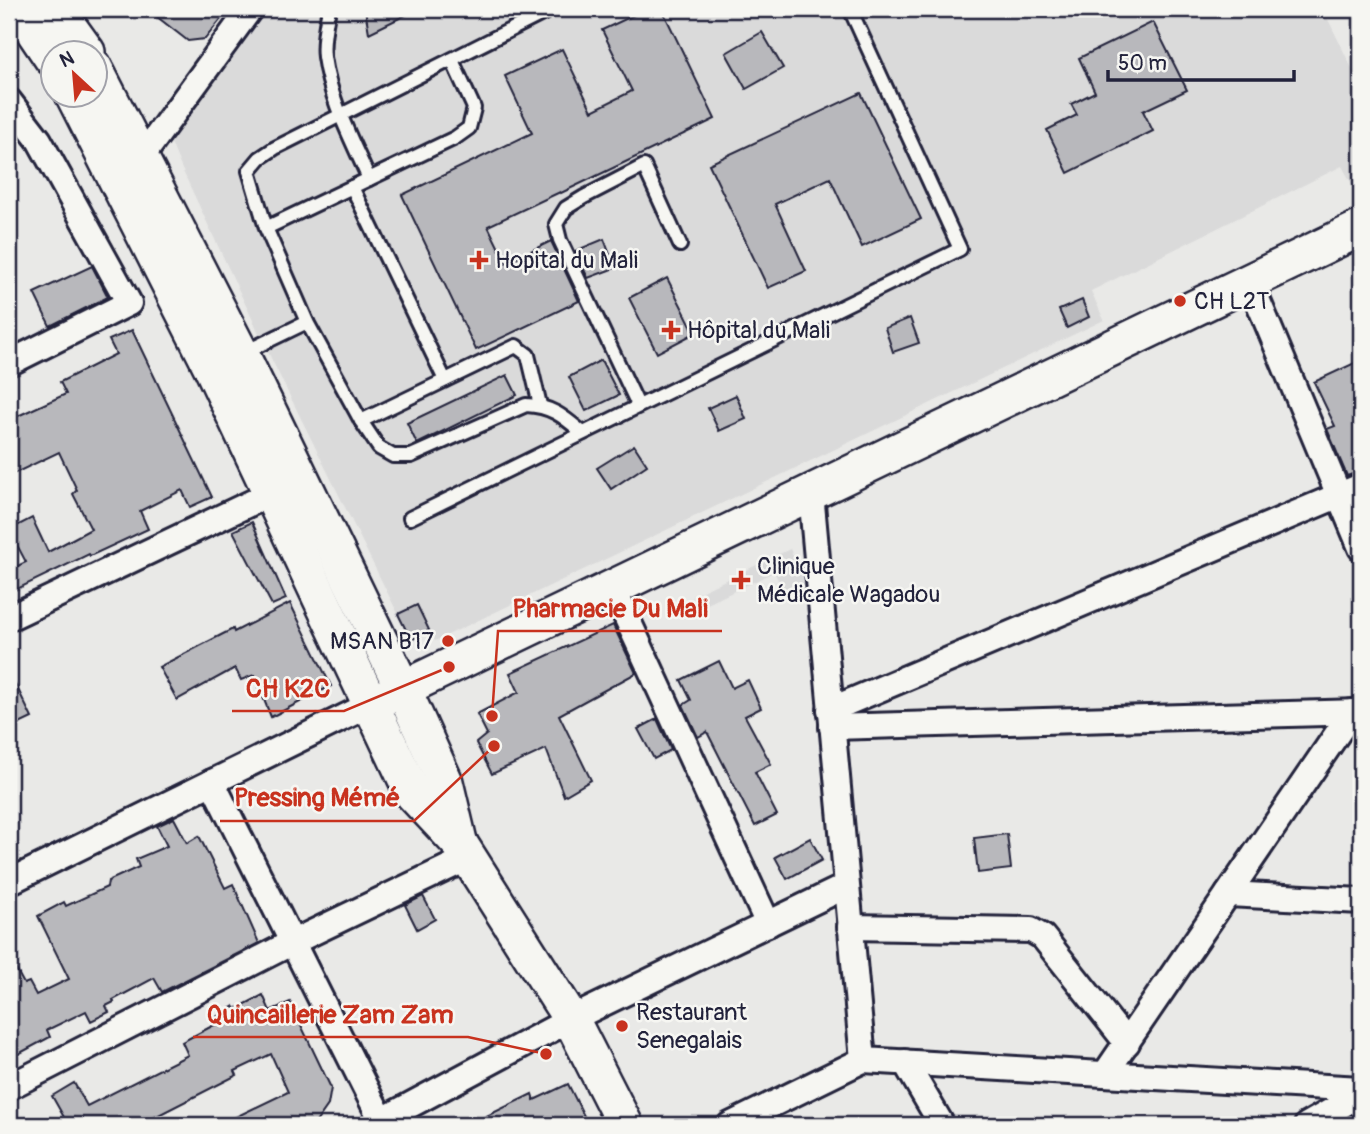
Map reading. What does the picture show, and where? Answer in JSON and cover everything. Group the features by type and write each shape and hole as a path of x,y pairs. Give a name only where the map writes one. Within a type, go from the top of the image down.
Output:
{"street":[{"path":"19,9 39,38"},
{"path":"56,9 77,38"},
{"path":"141,158 250,9"},
{"path":"108,94 141,158 226,361 272,493 414,794 464,851 571,1019 625,1125"},
{"path":"81,108 226,361 403,689 445,782 464,851"},
{"path":"9,363 129,303 39,140 12,110"},
{"path":"9,882 403,689 1361,228"},
{"path":"1250,282 1350,491 1361,548"},
{"path":"831,718 1350,491"},
{"path":"9,618 272,493"},
{"path":"811,493 863,1060"},
{"path":"613,588 768,924"},
{"path":"831,718 1357,712"},
{"path":"1105,1074 1357,712"},
{"path":"212,782 293,942 379,1124 571,1019 846,886"},
{"path":"9,1087 464,851"},
{"path":"1228,894 1361,901"},
{"path":"850,927 1031,930 1044,937 1127,1043"},
{"path":"730,1125 863,1060 1361,1091"},
{"path":"905,1062 942,1125"},
{"path":"1307,1125 1361,1091"}],"lane":[{"path":"330,9 324,55 331,89 369,179"},
{"path":"552,9 275,148 249,170 266,228 307,322 361,421 379,448 393,456 411,456 526,405 540,405 557,412 583,433"},
{"path":"410,518 960,249 849,9"},
{"path":"266,228 455,138 470,128 474,108 452,60"},
{"path":"638,405 560,240 556,224 566,208 644,166 680,245"},
{"path":"352,187 445,380"},
{"path":"226,361 307,322"},
{"path":"361,421 516,346 528,355 540,405"}],"shaded area":[{"name":"Hôpital du Mali","path":"265,9 1323,9 1361,87 1361,182 1353,186 1342,166 1091,291 1104,320 435,641 417,606 398,614 264,344 169,138"},
{"name":"Clinique Médicale Wagadou","path":"790,549 809,589 788,599 774,572 699,608 692,596"}],"building":[{"path":"147,9 229,9 205,39 188,41"},
{"path":"365,9 418,9 369,33"},
{"path":"647,9 662,9 715,119 488,226 506,263 551,241 579,301 476,350 402,195 532,133 505,76 562,49 592,111 632,91 602,30"},
{"path":"1153,22 1187,90 1143,111 1153,131 1068,173 1047,130 1077,115 1071,104 1095,92 1079,58"},
{"path":"762,32 783,68 746,89 726,53"},
{"path":"861,93 921,219 862,247 830,178 775,204 806,271 768,288 709,164"},
{"path":"604,239 615,268 588,278 575,251"},
{"path":"92,266 108,297 50,326 34,293"},
{"path":"667,278 695,333 657,353 629,298"},
{"path":"1082,300 1089,317 1067,328 1059,310"},
{"path":"910,318 919,343 893,352 885,328"},
{"path":"132,330 212,497 190,507 182,490 140,511 148,529 9,593 9,570 26,562 9,530 32,518 48,552 91,529 73,494 77,490 59,452 9,476 9,420 66,394 60,382 116,354 109,340"},
{"path":"601,360 619,395 586,411 569,377"},
{"path":"1361,360 1361,471 1347,476 1327,429 1335,426 1314,382"},
{"path":"507,375 517,395 417,444 407,423"},
{"path":"736,395 746,419 719,431 708,408"},
{"path":"634,445 647,465 611,489 597,468"},
{"path":"252,522 286,599 272,605 233,531"},
{"path":"290,603 331,686 271,717 254,675 241,680 235,668 177,700 159,667"},
{"path":"417,605 429,630 411,640 398,614"},
{"path":"613,625 636,673 559,715 591,780 564,796 546,749 492,774 476,743 487,734 477,714 519,692 510,673"},
{"path":"719,661 732,688 748,680 761,708 745,716 771,764 755,772 777,815 755,826 707,732 698,737 683,705 691,700 681,680"},
{"path":"9,671 32,718 9,729"},
{"path":"657,719 671,750 654,759 638,729"},
{"path":"174,818 187,843 199,836 225,888 233,884 259,943 162,992 154,978 113,1000 114,1002 106,1006 109,1012 91,1021 86,1011 47,1030 50,1037 9,1059 9,956 24,984 29,982 36,995 69,979 38,916 64,902 66,906 107,887 108,881 139,867 136,859 167,846 157,826"},
{"path":"1007,834 1011,869 978,873 974,838"},
{"path":"810,838 822,860 787,879 775,857"},
{"path":"423,896 435,919 417,929 405,905"},
{"path":"263,995 270,1011 290,1002 331,1088 328,1105 314,1125 219,1125 288,1092 271,1054 235,1071 237,1075 139,1125 53,1125 65,1119 52,1096 74,1083 87,1106 188,1055 182,1042 216,1024 213,1019 234,1006 236,1009"},
{"path":"568,1084 585,1118 571,1125 468,1125 532,1094 534,1100"}],"place":[{"name":"Hopital du Mali","path":"479,260"},
{"name":"CH L2T","path":"1180,301"},
{"name":"Hôpital du Mali","path":"671,330"},
{"name":"Clinique Médicale Wagadou","path":"741,580"},
{"name":"MSAN B17","path":"448,641"},
{"name":"CH K2C","path":"449,667"},
{"name":"Pharmacie Du Mali","path":"492,716"},
{"name":"Pressing Mémé","path":"494,746"},
{"name":"Restaurant Senegalais","path":"622,1026"},
{"name":"Quincaillerie Zam Zam","path":"546,1054"}]}
